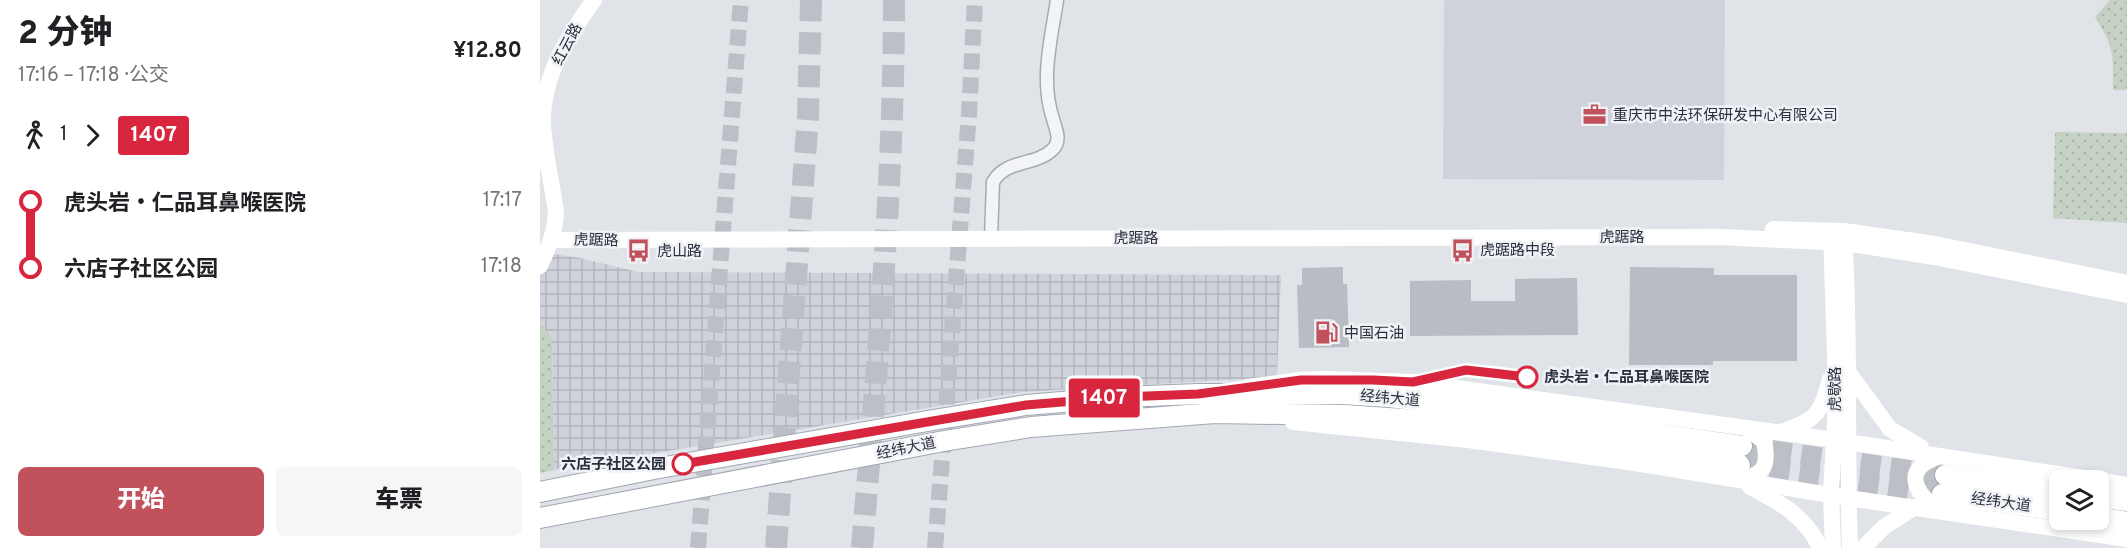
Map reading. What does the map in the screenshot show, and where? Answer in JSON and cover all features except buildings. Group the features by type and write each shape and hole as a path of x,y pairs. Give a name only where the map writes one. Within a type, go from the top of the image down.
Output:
{"main road":[{"name":"经纬大道","path":"540,492 654,469 1026,405 1122,397 1198,394 1342,394 1489,408 1741,455"},
{"name":"经纬大道","path":"540,518 944,441 1031,427 1215,413 1344,415 1489,425 1741,455"},
{"path":"1942,493 2049,492"},
{"name":"经纬大道","path":"1942,493 2049,509"},
{"path":"2109,499 2127,501"},
{"path":"2109,519 2127,522"}],"street":[{"name":"红云路","path":"540,266 546,238 556,212 543,125 548,81 568,36 594,0"},
{"path":"991,238 993,182 997,175 1003,169 1045,154 1058,142 1047,102 1046,76 1057,0"},
{"name":"虎踞路","path":"546,238 1720,237 1763,240 1838,236 1935,244 2127,283"},
{"name":"虎踞路","path":"1838,236 2127,295"},
{"name":"虎歇路","path":"1838,236 1835,357 1848,498 1850,548"},
{"name":"虎歇路","path":"1833,548 1831,494 1841,441 1849,373 1838,236"},
{"path":"1741,455 1779,433 1804,424 1815,416 1825,397 1835,357"},
{"path":"1849,373 1890,429 1916,445 1941,456"},
{"path":"1779,433 2049,473"},
{"path":"1741,455 1831,494 1916,507"},
{"path":"1741,455 1780,503 1794,513 1812,532 1820,548"},
{"path":"1941,456 1920,466 1916,474 1919,493 1942,493 2127,539"},
{"path":"2109,482 2127,485"},
{"path":"1863,548 1884,527 1942,493"}],"shaded area":[{"path":"1444,0 1725,0 1724,180 1443,179"},
{"path":"540,252 580,258 638,272 1281,275 1277,377 1023,392 554,470 552,338 540,324"}],"green space":[{"path":"2110,0 2127,0 2127,90 2113,90 2112,52 2095,17"},
{"path":"2055,132 2127,133 2127,223 2053,218"},
{"name":"六店子社区公园","path":"540,324 552,338 554,470 540,473"}],"tunnel":[{"path":"698,548 741,0"},
{"path":"776,548 808,116 811,0"},
{"path":"862,548 888,206 894,0"},
{"path":"935,548 969,114 975,0"},
{"path":"1742,446 1945,475"},
{"path":"1740,465 1936,493"}],"bus line":[{"name":"1407","path":"683,464 1026,405 1122,397 1198,394 1301,380 1413,382 1466,370 1527,377"}],"place":[{"name":"重庆市中法环保研发中心有限公司","path":"1595,115"},
{"name":"虎踞路中段","path":"1462,250"},
{"name":"虎山路","path":"639,251"},
{"name":"中国石油","path":"1326,333"},
{"name":"虎头岩‧仁品耳鼻喉医院","path":"1527,377"},
{"name":"六店子社区公园","path":"683,464"}]}
